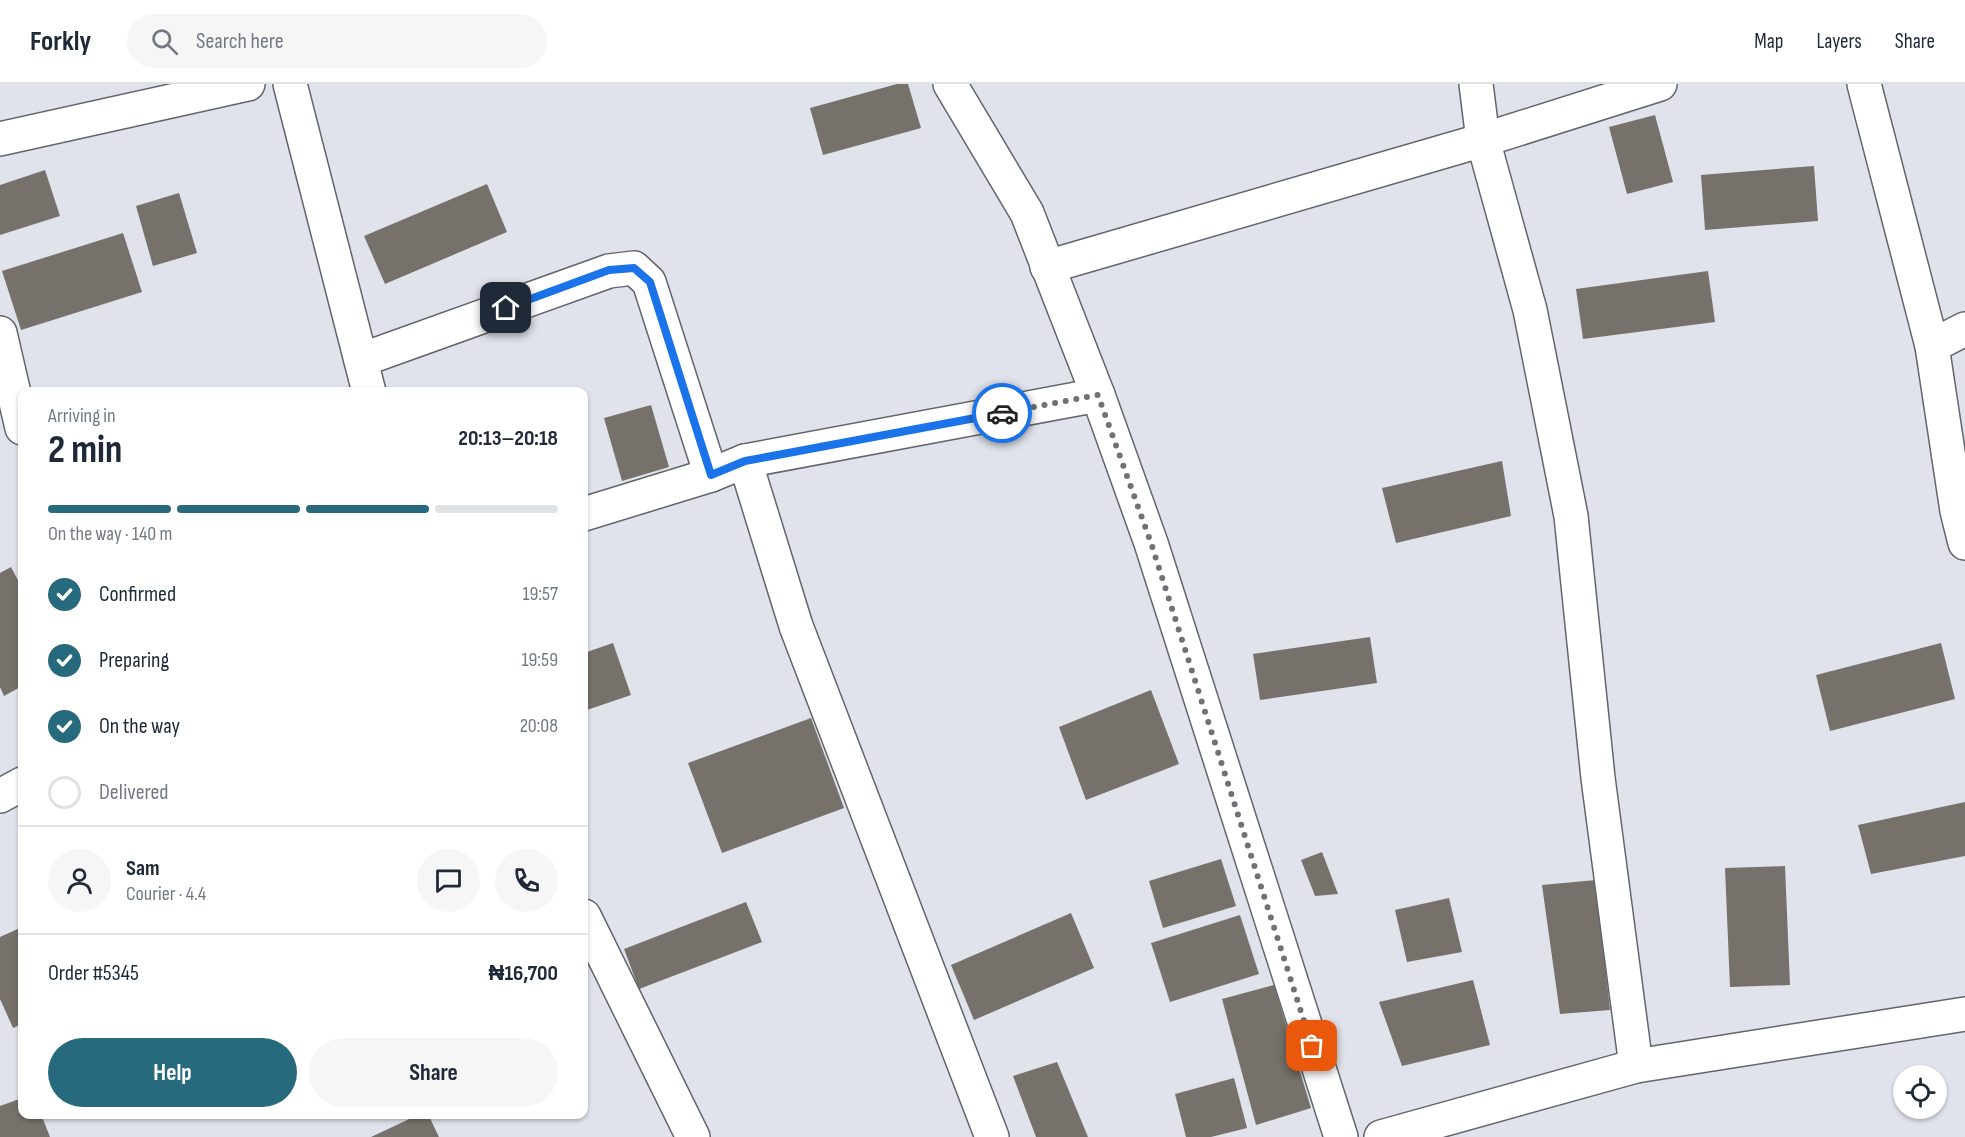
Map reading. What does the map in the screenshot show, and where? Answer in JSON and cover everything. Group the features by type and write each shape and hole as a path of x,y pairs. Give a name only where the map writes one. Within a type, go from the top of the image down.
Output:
{"street":[{"path":"0,139 248,84"},
{"path":"290,84 368,387"},
{"path":"950,84 1027,213 1098,395 1151,543 1341,1137"},
{"path":"1476,84 1483,140 1530,310 1571,516 1598,778 1636,1066"},
{"path":"1047,267 1483,140 1660,84"},
{"path":"1864,84 1932,346 1957,511 1965,543"},
{"path":"361,360 609,270 634,268 650,282 711,475"},
{"path":"1932,346 1965,329"},
{"path":"0,333 18,411"},
{"path":"588,513 711,475 745,461 1098,395"},
{"path":"745,461 796,626 992,1137"},
{"path":"0,796 18,786"},
{"path":"588,924 693,1137"},
{"path":"1381,1137 1636,1066 1965,1014"}],"building":[{"path":"897,84 908,84 921,128 823,155 810,108"},
{"path":"1655,115 1673,182 1627,194 1609,127"},
{"path":"1814,166 1818,221 1705,230 1701,175"},
{"path":"45,170 60,216 0,235 0,185"},
{"path":"487,184 507,232 385,284 364,236"},
{"path":"179,193 197,253 153,266 136,206"},
{"path":"123,233 142,292 21,330 2,271"},
{"path":"1708,271 1715,322 1583,339 1576,289"},
{"path":"651,405 669,467 622,481 604,418"},
{"path":"1502,461 1511,516 1396,543 1382,488"},
{"path":"11,567 18,580 18,688 4,696 0,687 0,573"},
{"path":"1370,637 1377,683 1260,700 1253,654"},
{"path":"613,643 631,695 588,710 588,652"},
{"path":"1941,643 1955,699 1830,731 1816,675"},
{"path":"1151,690 1179,764 1086,800 1059,727"},
{"path":"811,718 844,808 722,853 688,763"},
{"path":"1965,802 1965,856 1871,874 1858,825"},
{"path":"1322,852 1338,894 1315,896 1301,860"},
{"path":"1221,859 1236,906 1163,928 1149,881"},
{"path":"1785,866 1790,985 1730,987 1725,868"},
{"path":"1596,880 1610,1010 1560,1014 1542,885"},
{"path":"1449,898 1462,952 1407,962 1395,910"},
{"path":"746,902 762,942 639,989 624,949"},
{"path":"1071,913 1094,968 974,1020 951,965"},
{"path":"1240,915 1259,974 1170,1002 1151,943"},
{"path":"18,929 18,1026 13,1028 0,999 0,937"},
{"path":"1473,980 1490,1045 1402,1066 1379,1002"},
{"path":"1274,985 1311,1108 1256,1125 1222,999"},
{"path":"1057,1062 1088,1137 1036,1137 1013,1076"},
{"path":"1234,1078 1247,1128 1211,1137 1186,1137 1175,1094"},
{"path":"18,1099 18,1119 43,1119 50,1137 0,1137 0,1106"},
{"path":"409,1119 430,1119 439,1137 371,1137"}],"way so far":[{"path":"1002,413 1098,395 1151,543 1312,1046"}],"route":[{"path":"506,308 609,270 634,268 650,282 711,475 745,461 1002,413"}]}
